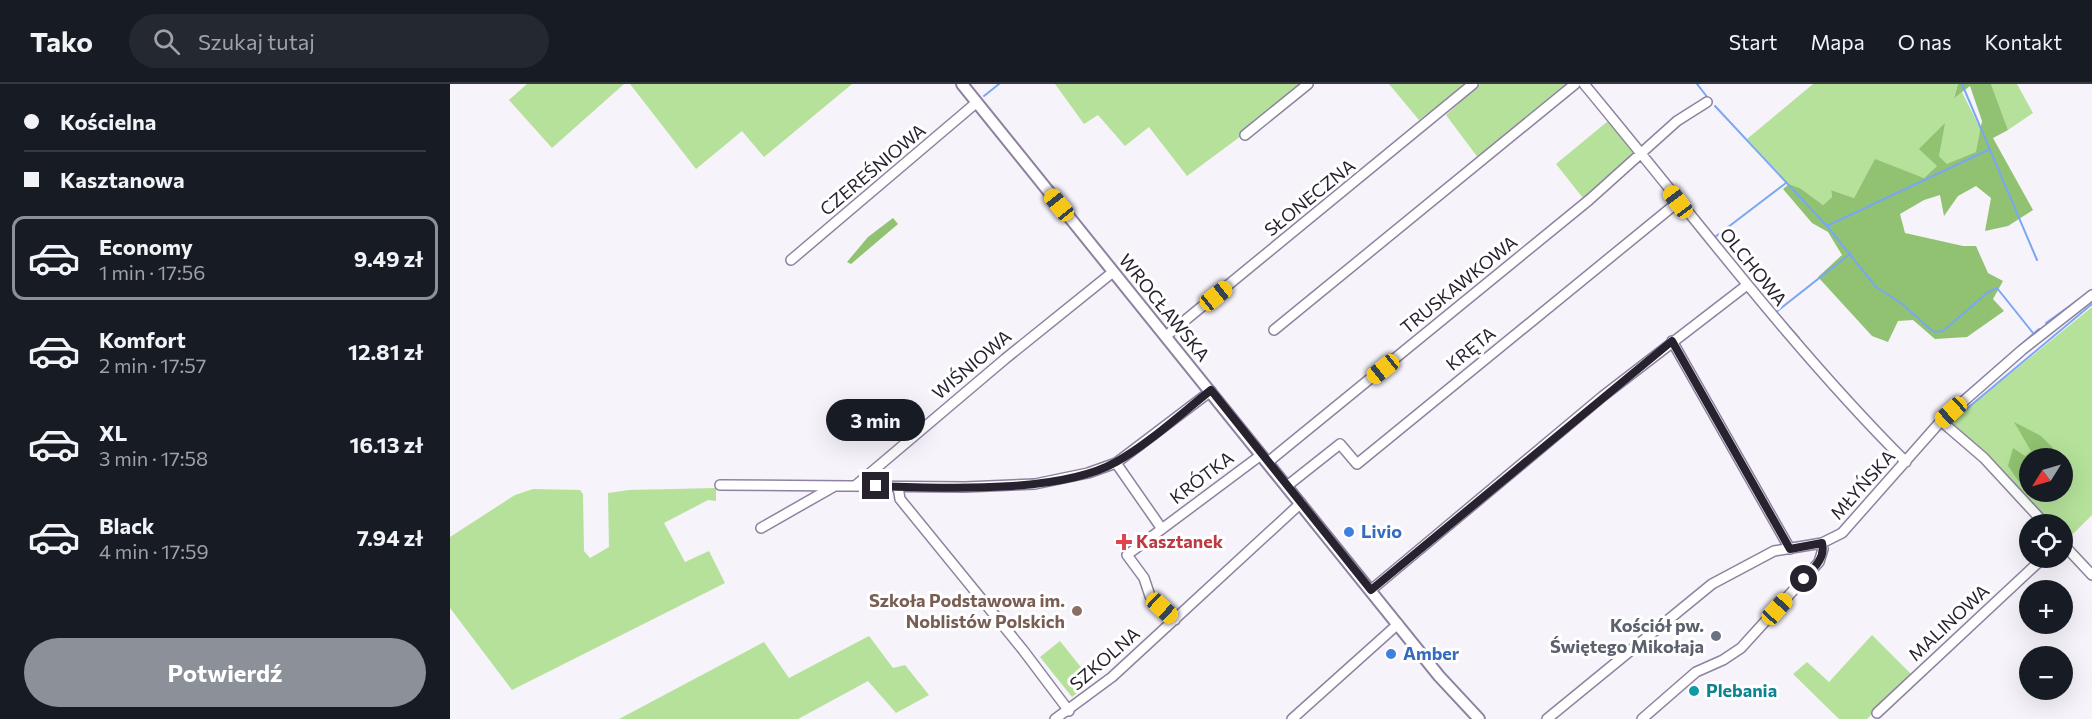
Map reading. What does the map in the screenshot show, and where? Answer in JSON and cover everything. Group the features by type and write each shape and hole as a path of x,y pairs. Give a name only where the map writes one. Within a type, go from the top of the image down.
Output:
{"street":[{"name":"WROCŁAWSKA","path":"962,84 1211,390 1438,676 1479,719"},
{"path":"1245,135 1308,84"},
{"name":"SŁONECZNA","path":"1166,336 1473,84"},
{"path":"1274,330 1575,84"},
{"name":"OLCHOWA","path":"1584,84 1643,155 1678,202 1843,398 1906,462"},
{"name":"TRUSKAWKOWA","path":"1265,458 1643,155 1677,121 1707,102"},
{"name":"CZEREŚNIOWA","path":"791,260 976,103"},
{"name":"KRĘTA","path":"1287,486 1340,444 1356,464 1678,202"},
{"name":"WIŚNIOWA","path":"855,486 1005,358 1113,272"},
{"path":"1371,590 1672,341 1748,285"},
{"name":"MŁYŃSKA","path":"1547,719 1712,584 1774,552 1822,543 1834,538 1852,524 1941,421 2022,350 2092,295"},
{"path":"1672,341 1790,549"},
{"path":"720,485 898,487 1035,484 1089,473 1116,463 1211,390"},
{"path":"1941,421 1984,458 2036,514"},
{"name":"KRÓTKA","path":"1175,620 1150,596 1144,578 1127,555 1265,458"},
{"name":"KRÓTKA","path":"1116,463 1162,529"},
{"path":"761,528 835,486"},
{"path":"898,487 900,499 1023,650 1069,711"},
{"name":"SZKOLNA","path":"1055,719 1069,711 1175,620 1301,503"},
{"path":"1642,719 1696,672 1723,660 1750,640 1819,562 1823,549 1822,543"},
{"path":"2073,555 2092,575"},
{"name":"MALINOWA","path":"1877,713 2032,568"},
{"path":"1292,719 1398,624"}],"green space":[{"path":"527,84 624,84 552,148 509,100"},
{"path":"630,84 852,84 764,157 742,131 696,169"},
{"path":"1055,84 1311,84 1187,176 1149,127 1125,146 1098,115 1084,124"},
{"path":"1389,84 1468,84 1419,120"},
{"path":"1480,84 1571,84 1479,159 1446,115"},
{"path":"1813,84 1958,84 1954,97 1962,92 1981,130 1977,152 1948,165 1939,156 1944,124 1937,166 1924,178 1875,160 1854,198 1831,190 1832,197 1823,205 1800,188 1789,184 1747,139"},
{"path":"1958,84 1991,84 2008,130 1993,138 2033,210 2008,226 1985,231 1991,198 1976,186 1958,196 1944,216 1940,195 1924,200 1900,214 1905,233 1963,246 1976,246 1988,273 2003,281 1993,299 2004,311 1967,337 1935,339 1913,320 1898,321 1888,342 1872,336 1818,277 1842,255 1828,232 1812,223 1783,189 1789,184 1800,188 1823,205 1832,197 1831,190 1854,198 1875,159 1924,178 1937,166 1919,149 1945,123 1939,156 1947,164 1976,152 1982,121 1970,86 1954,98"},
{"path":"1991,84 2017,84 2033,113 2008,130"},
{"path":"1608,121 1632,148 1634,156 1583,198 1556,164"},
{"path":"893,218 898,224 851,264 847,262 868,237"},
{"path":"2092,307 2092,515 2073,534 2073,514 2043,514 2032,502 2073,502 2073,448 2019,448 2019,488 1987,454 1951,422"},
{"path":"2014,422 2041,436 2053,448 2029,448"},
{"path":"2013,448 2019,452 2019,482 2008,466"},
{"path":"716,488 716,501 708,500 664,523 685,562 709,551 725,583 512,690 450,608 450,537 515,495 533,489 580,490 583,494 584,551 590,558 609,547 608,493 629,490"},
{"path":"1872,635 1912,675 1867,719 1839,719 1793,674 1807,662 1829,682"},
{"path":"869,636 893,668 905,665 929,695 896,713 868,681 798,719 619,719 764,642 789,678"},
{"path":"1060,641 1092,681 1072,697 1040,657"}],"waterway":[{"path":"984,96 999,84"},
{"path":"1697,84 1708,98"},
{"path":"1962,84 2037,260"},
{"path":"1715,106 1827,226 1876,287 1901,303 1930,329 1935,332 1943,331 1988,292 1997,288 2033,333"},
{"path":"1827,226 1990,149"},
{"path":"1715,237 1786,183"},
{"path":"1799,338 1776,312 1851,253"},
{"path":"2046,323 2085,295"},
{"path":"1951,422 2092,304"},
{"path":"1940,415 2039,329"}],"place":[{"name":"Livio","path":"1349,532"},
{"name":"Kasztanek","path":"1124,542"},
{"name":"Szkoła Podstawowa im. Noblistów Polskich","path":"1077,611"},
{"name":"Kościół pw. Świętego Mikołaja","path":"1716,636"},
{"name":"Amber","path":"1391,654"},
{"name":"Plebania","path":"1694,691"}],"route":[{"path":"876,486 1003,486 1035,484 1089,473 1116,463 1211,390 1371,590 1559,432 1672,341 1789,542 1790,549 1822,543 1823,549 1819,562 1804,579"}]}
